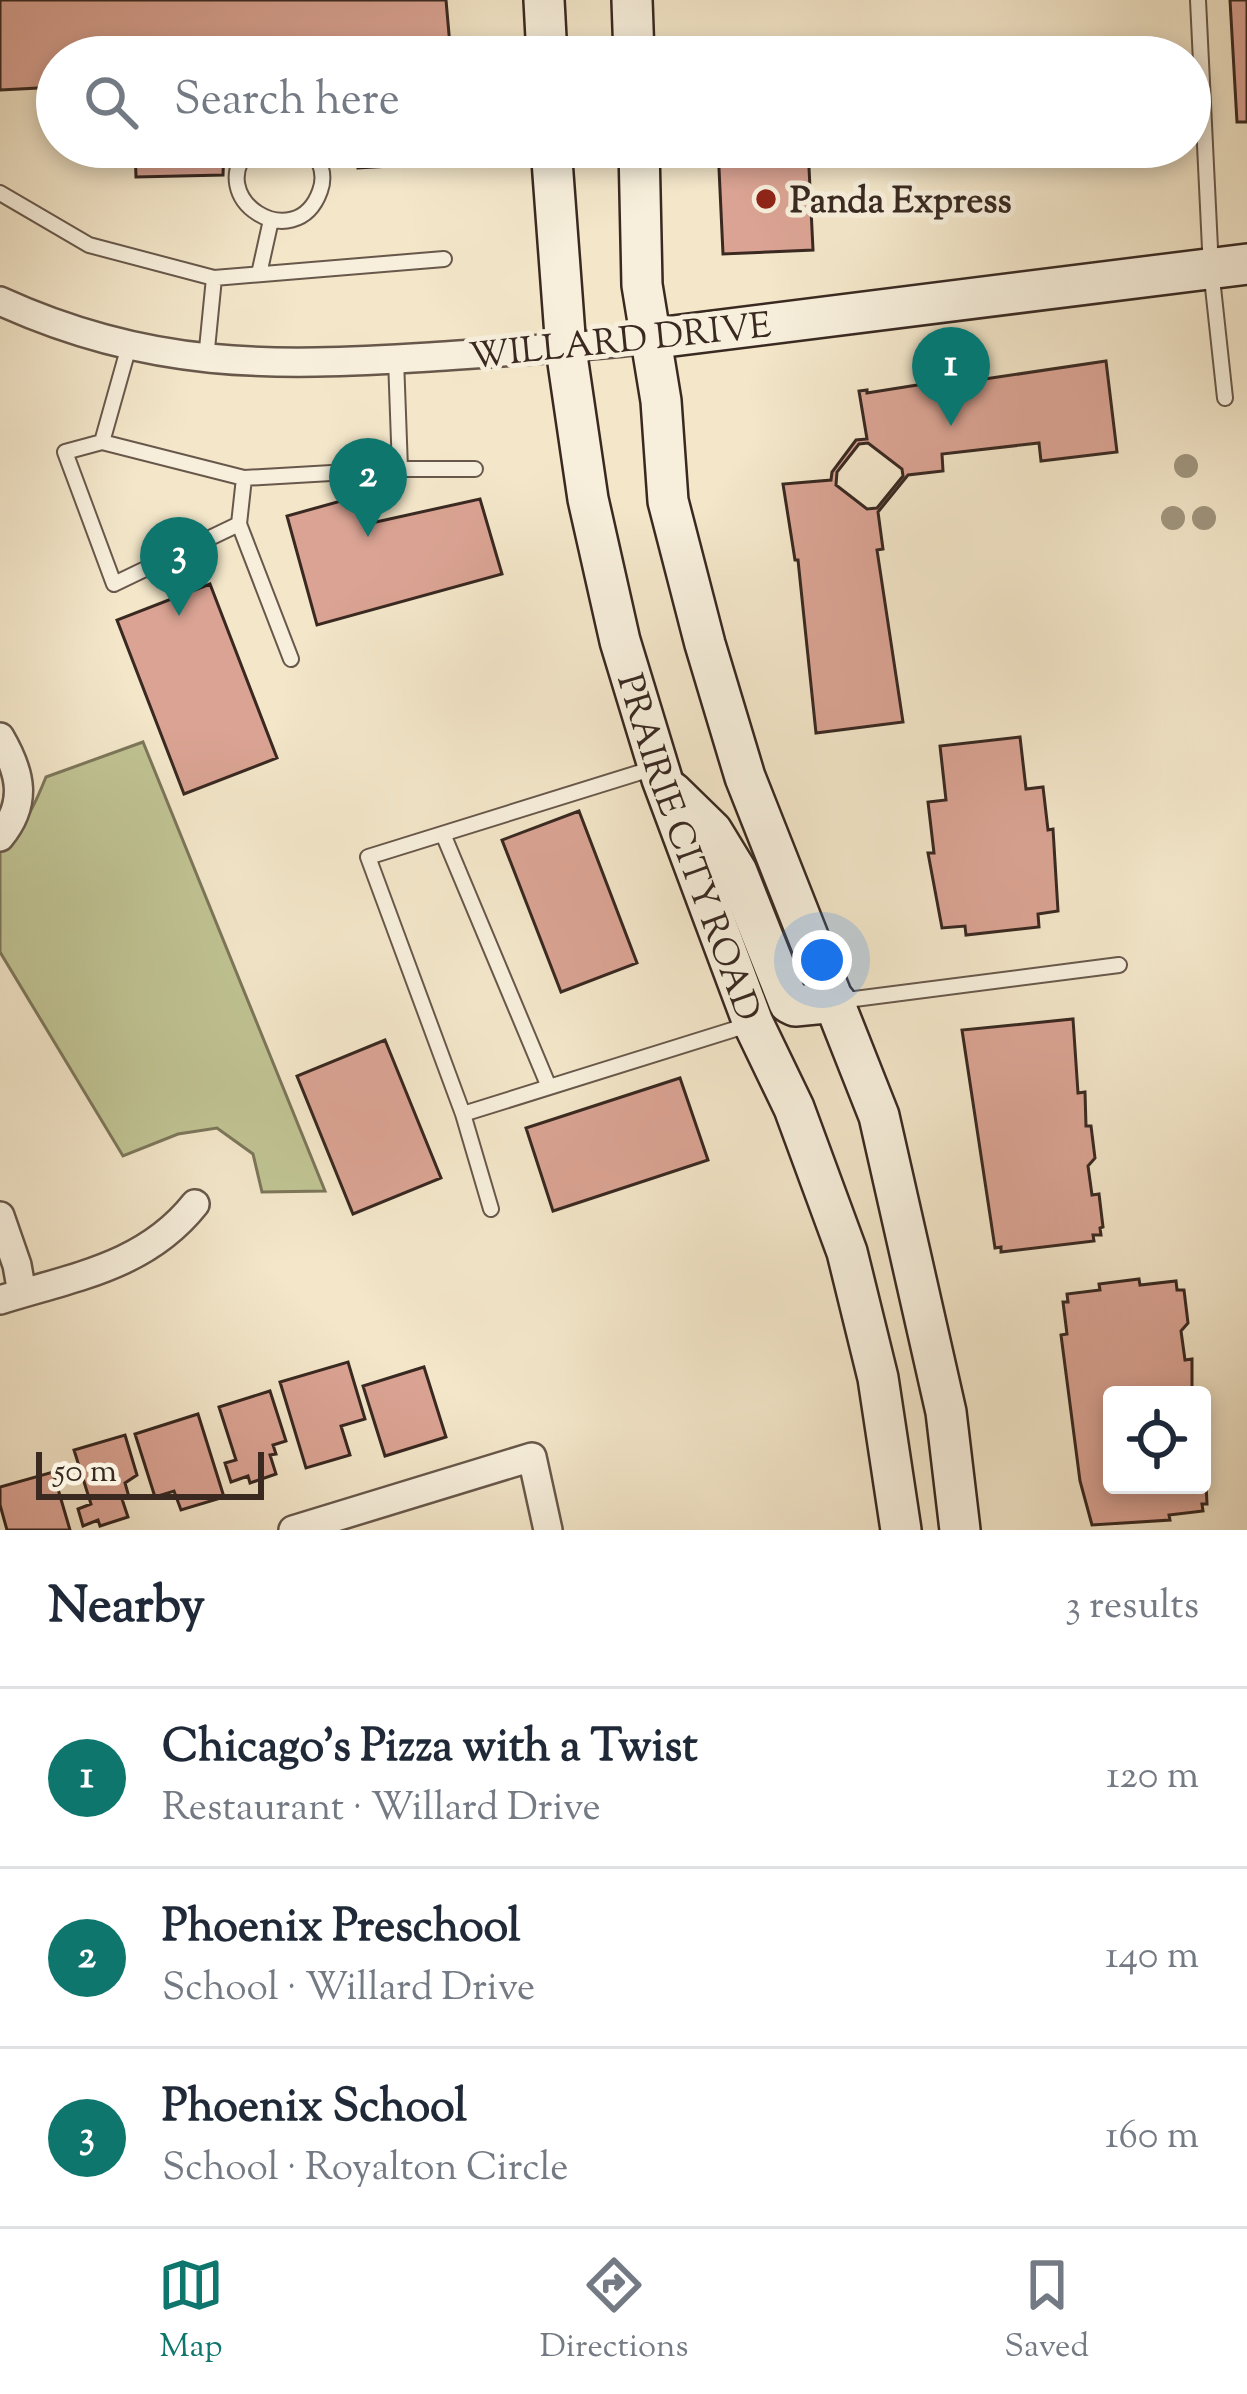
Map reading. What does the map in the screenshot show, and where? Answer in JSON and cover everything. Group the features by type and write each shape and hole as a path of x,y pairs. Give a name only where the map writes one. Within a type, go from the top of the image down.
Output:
{"main road":[{"path":"544,0 547,36"},
{"path":"632,0 633,36"},
{"name":"PRAIRIE CITY ROAD","path":"553,168 566,349 588,499 620,640 661,775 753,1023 794,1108 847,1252 878,1378 901,1530"},
{"name":"PRAIRIE CITY ROAD","path":"639,168 642,285 661,401 668,501 745,777 878,1116 946,1412 960,1530"},
{"name":"WILLARD DRIVE","path":"649,339 1229,267"},
{"path":"661,775 712,831 737,872 789,1003 836,1002"}],"street":[{"name":"WILLARD DRIVE","path":"0,301 129,346 206,359 291,365 566,349 649,339"},
{"path":"0,737 20,784 19,805 0,837"},
{"path":"0,1216 17,1265 11,1297 147,1250 177,1228 195,1204"},
{"path":"293,1530 532,1457 548,1530"}],"lane":[{"path":"1198,0 1202,36"},
{"path":"1211,112 1229,267 1225,398"},
{"path":"238,168 240,194 258,215 271,220 299,217 319,196 321,168"},
{"path":"0,193 88,245 214,278 444,259"},
{"path":"259,274 271,220"},
{"path":"206,359 214,278"},
{"path":"102,442 129,346"},
{"path":"396,359 400,469"},
{"path":"239,524 114,584 65,452 102,442 244,478 475,470"},
{"path":"244,478 239,524 291,659"},
{"path":"490,1209 464,1114 368,857 661,775"},
{"path":"443,834 549,1087"},
{"path":"836,1002 1119,964"},
{"path":"464,1114 753,1023"}],"green space":[{"path":"143,742 325,1191 262,1192 253,1154 217,1128 178,1134 123,1156 0,952 0,845 23,824 46,777"}],"building":[{"path":"0,0 446,0 449,36 36,36 36,88 0,90"},
{"path":"1230,0 1247,0 1247,122 1237,122"},
{"path":"136,168 223,168 223,175 136,177"},
{"name":"Panda Express","path":"719,168 809,168 813,250 723,254"},
{"path":"1106,361 1117,452 1041,461 1039,443 942,454 943,471 908,475 878,512 883,549 877,550 903,722 816,733 798,560 783,484 831,480 856,440 867,439 859,391 930,383 931,387","holes":["868,443 902,469 903,476 877,508 867,509 836,485 837,472 859,444"]},
{"path":"366,494 376,522 480,499 502,574 317,625 287,516"},
{"path":"210,584 277,758 184,794 117,620"},
{"path":"1020,737 1026,789 1043,787 1048,830 1053,829 1058,911 1038,914 1039,927 966,935 965,926 942,928 928,853 934,853 928,802 946,800 940,746"},
{"path":"579,811 637,963 561,992 502,840"},
{"path":"1073,1019 1078,1093 1085,1092 1086,1126 1091,1126 1095,1158 1088,1166 1092,1195 1099,1194 1101,1235 1093,1235 1094,1241 1001,1252 1001,1247 995,1248 962,1030"},
{"path":"385,1040 441,1178 353,1214 297,1076"},
{"path":"680,1078 708,1160 553,1211 526,1128"},
{"path":"1176,1281 1177,1290 1184,1290 1188,1323 1181,1331 1185,1360 1192,1359 1192,1386 1103,1386 1103,1494 1207,1494 1203,1511 1169,1515 1170,1520 1092,1525 1080,1481 1061,1335 1067,1334 1063,1302 1068,1302 1067,1294 1100,1290 1099,1284"},
{"path":"348,1362 365,1419 341,1426 350,1455 306,1468 280,1382"},
{"path":"424,1367 446,1437 385,1456 363,1386"},
{"path":"270,1391 286,1441 273,1445 276,1454 270,1455 276,1474 250,1483 248,1476 231,1482 225,1463 236,1460 219,1407"},
{"path":"198,1414 224,1497 181,1510 174,1491 155,1497 135,1434"},
{"path":"125,1435 137,1475 125,1483 129,1497 122,1499 128,1517 83,1526 78,1509 91,1504 74,1450"},
{"path":"53,1472 70,1530 7,1530 0,1487"}],"place":[{"name":"Panda Express","path":"766,199"},
{"name":"Chicago's Pizza with a Twist","path":"951,426"},
{"name":"Phoenix Preschool","path":"368,537"},
{"name":"Phoenix School","path":"179,616"}]}
